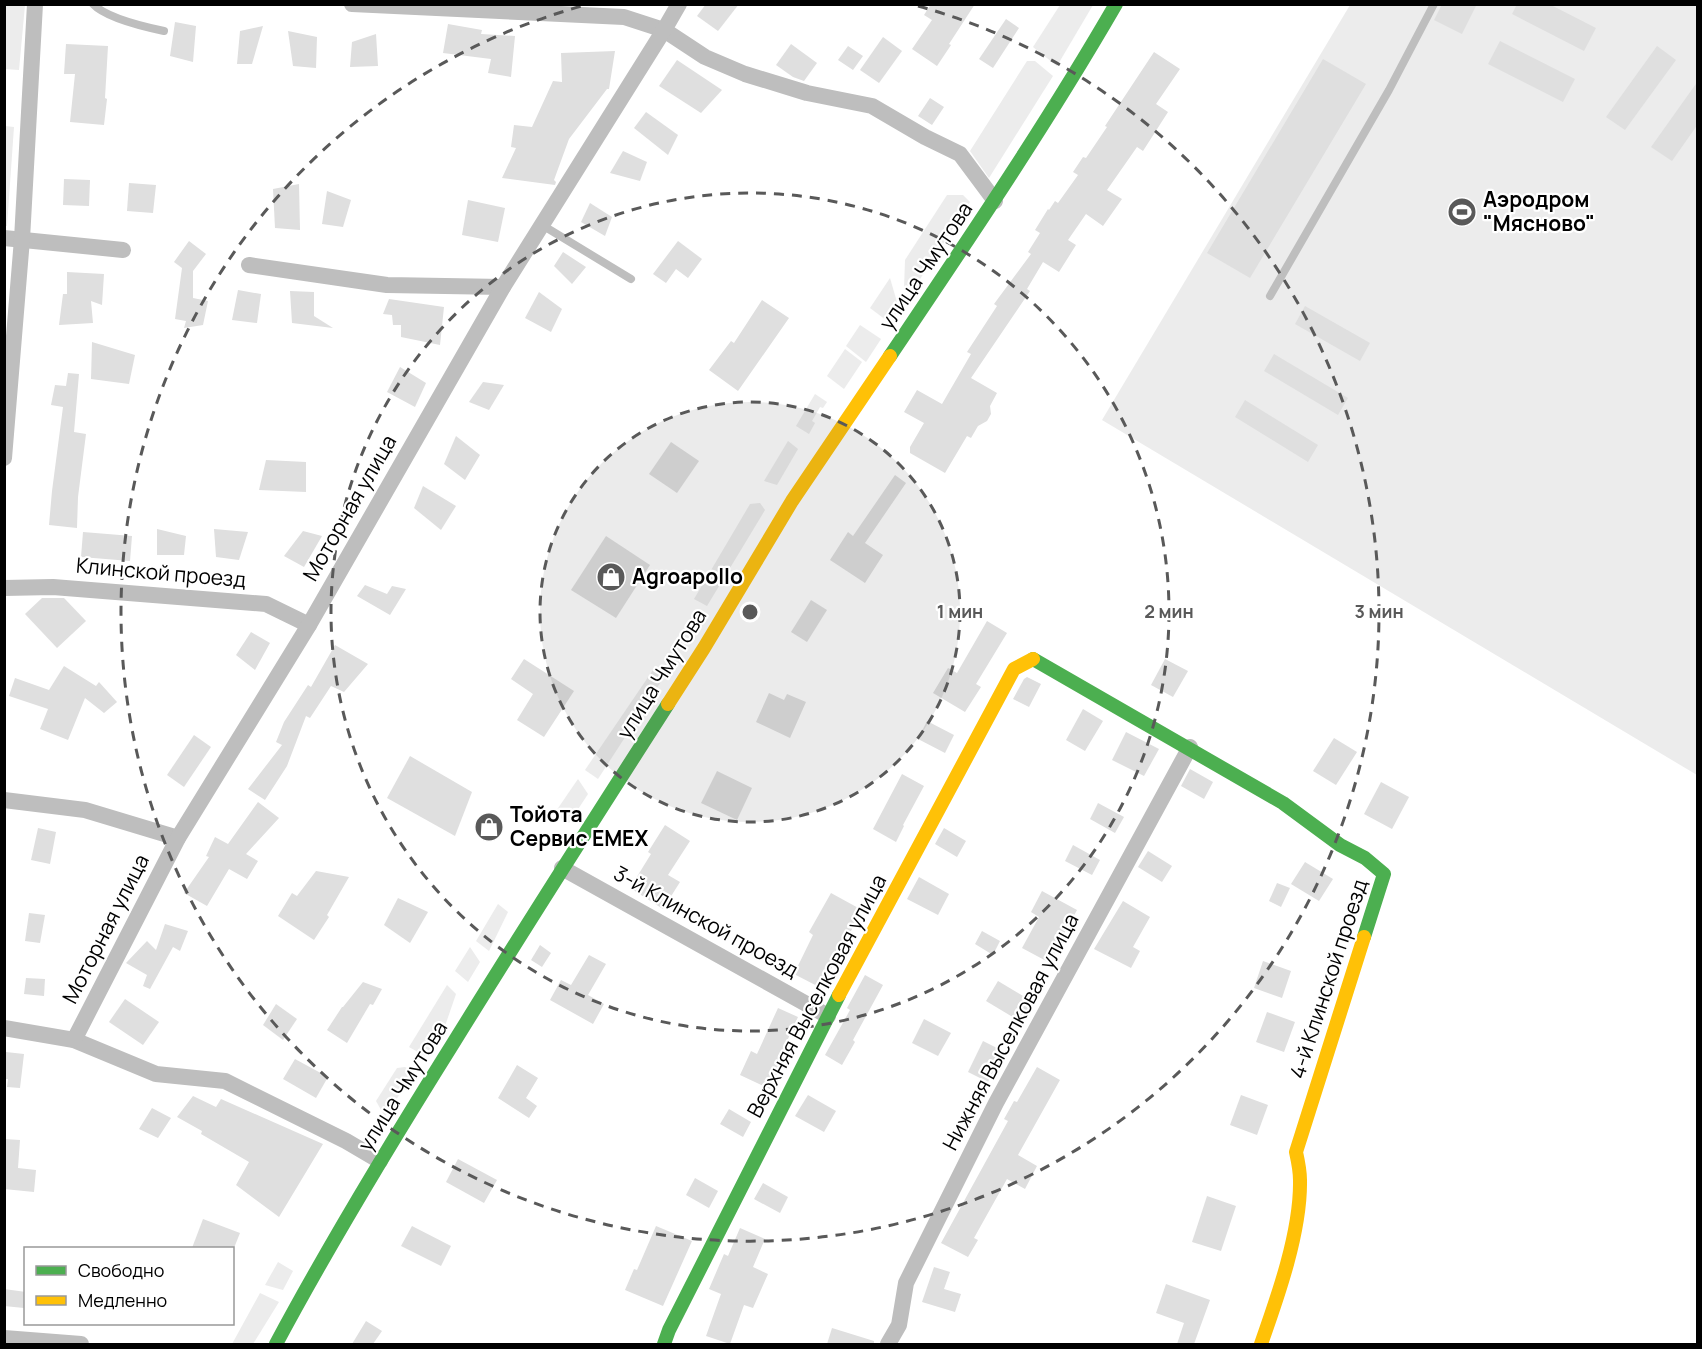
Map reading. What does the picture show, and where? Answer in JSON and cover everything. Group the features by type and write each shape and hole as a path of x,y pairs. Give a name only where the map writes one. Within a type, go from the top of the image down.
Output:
{"street":[{"path":"4,458 22,238 35,4"},
{"path":"352,4 624,17 664,30 705,57 745,74 807,93 872,106 960,154 995,201"},
{"name":"Моторная улица","path":"74,1040 178,838 309,625 503,287 679,4"},
{"name":"улица Чмутова","path":"276,1344 310,1280 380,1161 562,868 704,648 792,501 995,201 1070,83 1116,4"},
{"path":"4,238 123,249"},
{"path":"249,265 387,285 503,287"},
{"name":"Клинской проезд","path":"4,588 53,587 266,604 309,625"},
{"name":"4-й Клинской проезд","path":"1014,669 1034,658 1283,803 1340,845 1365,858 1384,874 1296,1152 1300,1183 1294,1225 1282,1282 1261,1344"},
{"name":"Верхняя Выселковая улица","path":"663,1344 828,1016 1014,669"},
{"name":"Нижняя Выселковая улица","path":"888,1344 899,1325 906,1284 996,1103 1190,747"},
{"path":"4,800 85,810 178,838"},
{"name":"3-й Клинской проезд","path":"562,868 828,1016"},
{"path":"4,1028 74,1040 156,1074 225,1082 346,1141 380,1161"},
{"path":"4,1338 81,1344"}],"lane":[{"path":"93,4 98,9 135,24 164,32"},
{"path":"1270,296 1389,90 1434,4"},
{"path":"542,225 631,279"}],"shaded area":[{"path":"6,5 25,5 19,70 5,69"},
{"path":"1060,5 1093,5 1057,66 1033,47"},
{"name":"Аэродром \"Мясново\"","path":"1350,5 1697,5 1697,775 1102,420"},
{"path":"1027,61 1035,61 1053,76 989,178 970,151"},
{"path":"5,126 14,127 7,226 4,226"},
{"path":"947,195 963,195 970,202 911,293 904,289 905,260"},
{"path":"890,278 899,309 890,323 870,308"},
{"path":"860,325 881,339 866,362 846,346"},
{"path":"845,349 862,362 844,389 827,376"},
{"path":"815,394 827,402 823,408 820,407 812,421 815,423 809,434 796,426"},
{"path":"788,441 798,449 777,485 764,481"},
{"path":"760,503 765,510 707,606 694,599 750,504"},
{"path":"655,667 662,672 662,680 598,779 585,770"},
{"path":"578,779 588,794 569,823 554,814"},
{"path":"498,904 508,912 489,951 476,941"},
{"path":"470,947 480,962 468,982 455,971"},
{"path":"447,985 456,994 444,1029 425,1056 409,1047"},
{"path":"405,1067 414,1072 385,1117 376,1101 397,1068"},
{"path":"278,1262 293,1271 283,1290 265,1285"},
{"path":"260,1293 279,1302 253,1344 232,1344"}],"building":[{"path":"706,4 739,4 718,31 697,16"},
{"path":"931,4 975,4 937,66 912,49 932,20 924,15"},
{"path":"1442,4 1477,4 1462,34 1434,20"},
{"path":"1517,4 1549,4 1596,28 1584,51 1512,14"},
{"path":"1006,19 1019,28 993,68 979,59"},
{"path":"175,22 196,26 193,62 170,56"},
{"path":"448,24 482,30 481,34 515,36 511,77 488,73 491,59 443,53"},
{"path":"263,26 252,64 237,64 240,31"},
{"path":"288,31 317,37 316,68 293,66"},
{"path":"376,34 378,66 350,67 352,42"},
{"path":"883,37 902,51 879,83 860,70"},
{"path":"1500,41 1575,79 1563,102 1488,64"},
{"path":"66,44 108,46 104,125 70,122 75,74 64,74"},
{"path":"791,44 817,63 804,81 793,77 776,65"},
{"path":"848,46 863,56 853,70 838,60"},
{"path":"1657,46 1676,60 1625,130 1606,117"},
{"path":"615,51 609,89 569,139 554,180 555,185 502,178 516,148 511,147 514,125 532,127 553,81 562,82 561,53"},
{"path":"1154,52 1180,69 1156,104 1168,112 1143,151 1137,147 1107,190 1122,199 1103,226 1086,214 1068,240 1076,245 1059,272 1043,262 1027,289 1030,291 971,378 997,393 990,406 991,414 987,421 978,426 971,438 967,436 945,473 910,453 910,447 924,423 904,412 917,390 942,404 971,354 967,352 997,306 994,304 1031,254 1028,252 1040,233 1035,230 1048,209 1055,201 1058,203 1078,175 1073,172 1083,157 1086,158 1107,127 1105,126"},
{"path":"1323,59 1366,84 1250,278 1207,253"},
{"path":"677,60 722,90 701,113 659,86"},
{"path":"1698,81 1698,124 1672,161 1651,147"},
{"path":"930,98 944,107 932,125 918,116"},
{"path":"646,112 678,135 668,155 634,128"},
{"path":"623,151 647,162 640,181 610,173"},
{"path":"64,179 90,180 89,206 63,205"},
{"path":"129,183 156,185 153,213 127,211"},
{"path":"299,184 300,230 275,228 273,189"},
{"path":"327,191 351,200 343,227 322,224"},
{"path":"468,200 505,208 498,242 462,235"},
{"path":"590,203 612,217 605,236 581,222"},
{"path":"189,241 206,254 193,271 193,298 208,301 203,325 184,328 186,321 175,319 182,268 174,262"},
{"path":"678,241 702,259 688,278 676,269 666,283 653,274"},
{"path":"563,252 586,267 572,284 554,266"},
{"path":"67,272 104,274 102,305 91,301 93,323 59,325 63,294 67,294"},
{"path":"238,290 261,294 257,323 232,320"},
{"path":"290,291 314,292 314,316 333,328 292,323"},
{"path":"539,292 562,309 551,332 525,318"},
{"path":"389,299 444,307 440,345 401,337 401,325 393,325 392,315 383,314"},
{"path":"762,300 789,318 738,391 709,370 731,341 734,343"},
{"path":"1305,306 1370,343 1360,361 1295,324"},
{"path":"92,342 135,355 129,384 91,379"},
{"path":"1274,354 1348,398 1338,415 1264,371"},
{"path":"400,367 426,383 415,407 387,392"},
{"path":"68,373 79,374 74,432 86,434 78,497 77,528 49,525 63,407 51,405 55,385 66,386"},
{"path":"483,382 504,385 489,410 469,402"},
{"path":"1245,400 1318,445 1308,462 1235,417"},
{"path":"456,436 480,455 465,480 444,464"},
{"path":"671,442 699,461 677,493 649,474"},
{"path":"266,460 306,462 306,492 259,490"},
{"path":"895,475 906,483 865,543 883,555 865,583 830,560 848,532 853,536"},
{"path":"423,486 456,506 441,530 414,508"},
{"path":"157,529 186,536 184,555 157,555"},
{"path":"214,529 248,532 239,560 216,557"},
{"path":"303,531 322,536 304,567 284,556"},
{"path":"83,532 132,536 130,561 81,557"},
{"name":"Agroapollo","path":"606,536 650,565 616,618 571,590"},
{"path":"365,585 387,594 392,586 406,589 390,615 357,596"},
{"path":"42,598 64,598 86,621 57,648 25,614"},
{"path":"811,600 827,610 807,642 791,632"},
{"path":"987,621 1007,633 976,684 981,687 965,712 933,693 948,668 957,673"},
{"path":"251,632 270,643 255,670 236,655"},
{"path":"335,645 368,664 344,692 331,686 310,718 306,716 287,766 265,800 248,789 282,745 276,742 284,722 308,685 311,687"},
{"path":"524,659 574,691 544,737 517,720 533,694 511,679"},
{"path":"1165,659 1188,671 1173,697 1151,685"},
{"path":"64,666 96,686 99,682 117,702 104,713 85,698 68,740 40,729 48,709 9,696 15,678 49,690"},
{"path":"1027,677 1041,684 1029,707 1013,699"},
{"path":"769,693 784,700 787,694 806,702 790,738 756,722"},
{"path":"1083,709 1103,721 1085,751 1066,740"},
{"path":"927,721 954,735 945,753 918,739"},
{"path":"1126,732 1159,749 1144,776 1112,760"},
{"path":"194,735 211,747 184,787 167,775"},
{"path":"1334,738 1357,752 1336,785 1313,771"},
{"path":"410,756 472,792 455,836 387,798"},
{"path":"1190,769 1213,782 1204,799 1181,786"},
{"path":"717,771 752,788 737,820 701,803"},
{"path":"902,774 924,786 896,842 873,829"},
{"path":"1381,782 1409,797 1392,829 1364,814"},
{"path":"258,802 279,818 246,854 258,861 247,879 229,869 207,906 184,893 209,857 206,856 215,837 228,844"},
{"path":"1098,803 1124,817 1115,833 1090,819"},
{"path":"665,825 690,841 668,875 680,882 663,909 630,888 651,854 648,852"},
{"path":"38,828 56,832 50,864 31,860"},
{"path":"944,828 966,841 957,857 935,844"},
{"path":"1073,845 1100,860 1092,875 1065,861"},
{"path":"1148,851 1172,866 1162,882 1138,867"},
{"path":"1305,862 1333,879 1319,901 1291,884"},
{"path":"316,871 349,877 327,915 329,917 314,940 278,916 292,893 297,896"},
{"path":"919,877 949,894 938,915 907,899"},
{"path":"1277,883 1290,888 1281,907 1269,901"},
{"path":"1042,891 1077,910 1050,963 1022,948 1039,917 1031,912"},
{"path":"831,893 862,910 821,988 794,974 813,935 809,932"},
{"path":"398,898 428,912 410,943 384,925"},
{"path":"1123,901 1150,917 1133,947 1140,951 1131,968 1094,949"},
{"path":"29,913 45,915 40,943 25,941"},
{"path":"165,924 188,931 180,951 173,947 150,989 143,986 147,975 126,963 147,941 156,950"},
{"path":"982,931 1000,941 993,955 975,944"},
{"path":"540,945 551,953 542,967 531,960"},
{"path":"589,955 606,964 588,995 604,1004 593,1024 550,1000 561,980 571,985"},
{"path":"1263,961 1291,971 1282,998 1254,988"},
{"path":"865,975 883,985 842,1065 825,1055 850,1010 847,1008"},
{"path":"26,978 45,979 44,996 24,994"},
{"path":"998,981 1033,1002 1021,1022 986,1001"},
{"path":"363,982 382,989 373,1005 370,1004 347,1043 327,1030"},
{"path":"125,999 159,1022 143,1045 109,1022"},
{"path":"276,1004 297,1019 283,1040 263,1025"},
{"path":"778,1008 798,1017 777,1063 781,1065 770,1089 740,1075 751,1051 757,1054"},
{"path":"1267,1012 1295,1022 1284,1052 1256,1042"},
{"path":"924,1019 951,1033 938,1056 912,1043"},
{"path":"983,1041 1003,1051 988,1082 968,1072"},
{"path":"6,1052 24,1054 20,1088 7,1087 8,1079 4,1079"},
{"path":"295,1059 328,1077 316,1098 283,1079"},
{"path":"517,1065 538,1078 526,1098 537,1106 529,1118 498,1098"},
{"path":"1037,1067 1060,1080 1018,1155 1037,1166 1025,1189 1007,1179 974,1238 978,1240 968,1257 941,1243 1008,1121 1004,1119 1014,1101 1017,1102"},
{"path":"808,1095 836,1111 824,1132 795,1116"},
{"path":"1241,1095 1268,1105 1257,1135 1230,1125"},
{"path":"193,1096 216,1107 221,1099 323,1144 279,1217 236,1185 249,1162 177,1117"},
{"path":"152,1108 171,1118 158,1138 139,1129"},
{"path":"729,1109 751,1122 743,1137 720,1124"},
{"path":"4,1139 20,1140 18,1168 36,1170 34,1192 4,1189"},
{"path":"458,1159 497,1180 484,1203 446,1182"},
{"path":"695,1178 718,1191 709,1208 686,1195"},
{"path":"763,1183 788,1197 780,1213 754,1199"},
{"path":"1207,1196 1236,1206 1221,1251 1192,1242"},
{"path":"203,1219 240,1233 234,1248 192,1247"},
{"path":"412,1226 451,1246 441,1266 401,1246"},
{"path":"656,1226 692,1241 663,1306 625,1290 634,1269 637,1270"},
{"path":"740,1228 765,1239 753,1267 768,1274 753,1308 744,1305 730,1344 706,1336 721,1294 709,1289 724,1254 728,1256"},
{"path":"934,1267 950,1272 944,1289 961,1294 955,1312 922,1302"},
{"path":"1166,1284 1210,1300 1194,1344 1177,1344 1184,1323 1156,1313"},
{"path":"4,1289 24,1292 24,1308 4,1306"},
{"path":"366,1321 382,1331 373,1344 352,1344"},
{"path":"832,1328 874,1341 874,1344 827,1344"}],"traffic: fast":[{"path":"890,356 1034,138 1116,4"},
{"path":"1033,659 1283,803 1340,845 1365,858 1384,874 1364,937"},
{"path":"276,1344 340,1229 408,1116 668,704"},
{"path":"664,1344 669,1330 839,995"}],"traffic: slow":[{"path":"668,704 792,501 890,356"},
{"path":"839,995 1014,669 1033,659"},
{"path":"1261,1344 1293,1242 1300,1180 1296,1152 1364,937"}],"place":[{"name":"Аэродром \"Мясново\"","path":"1462,212"},
{"name":"Agroapollo","path":"611,577"},
{"name":"Тойота Сервис EMEX","path":"489,827"}]}
